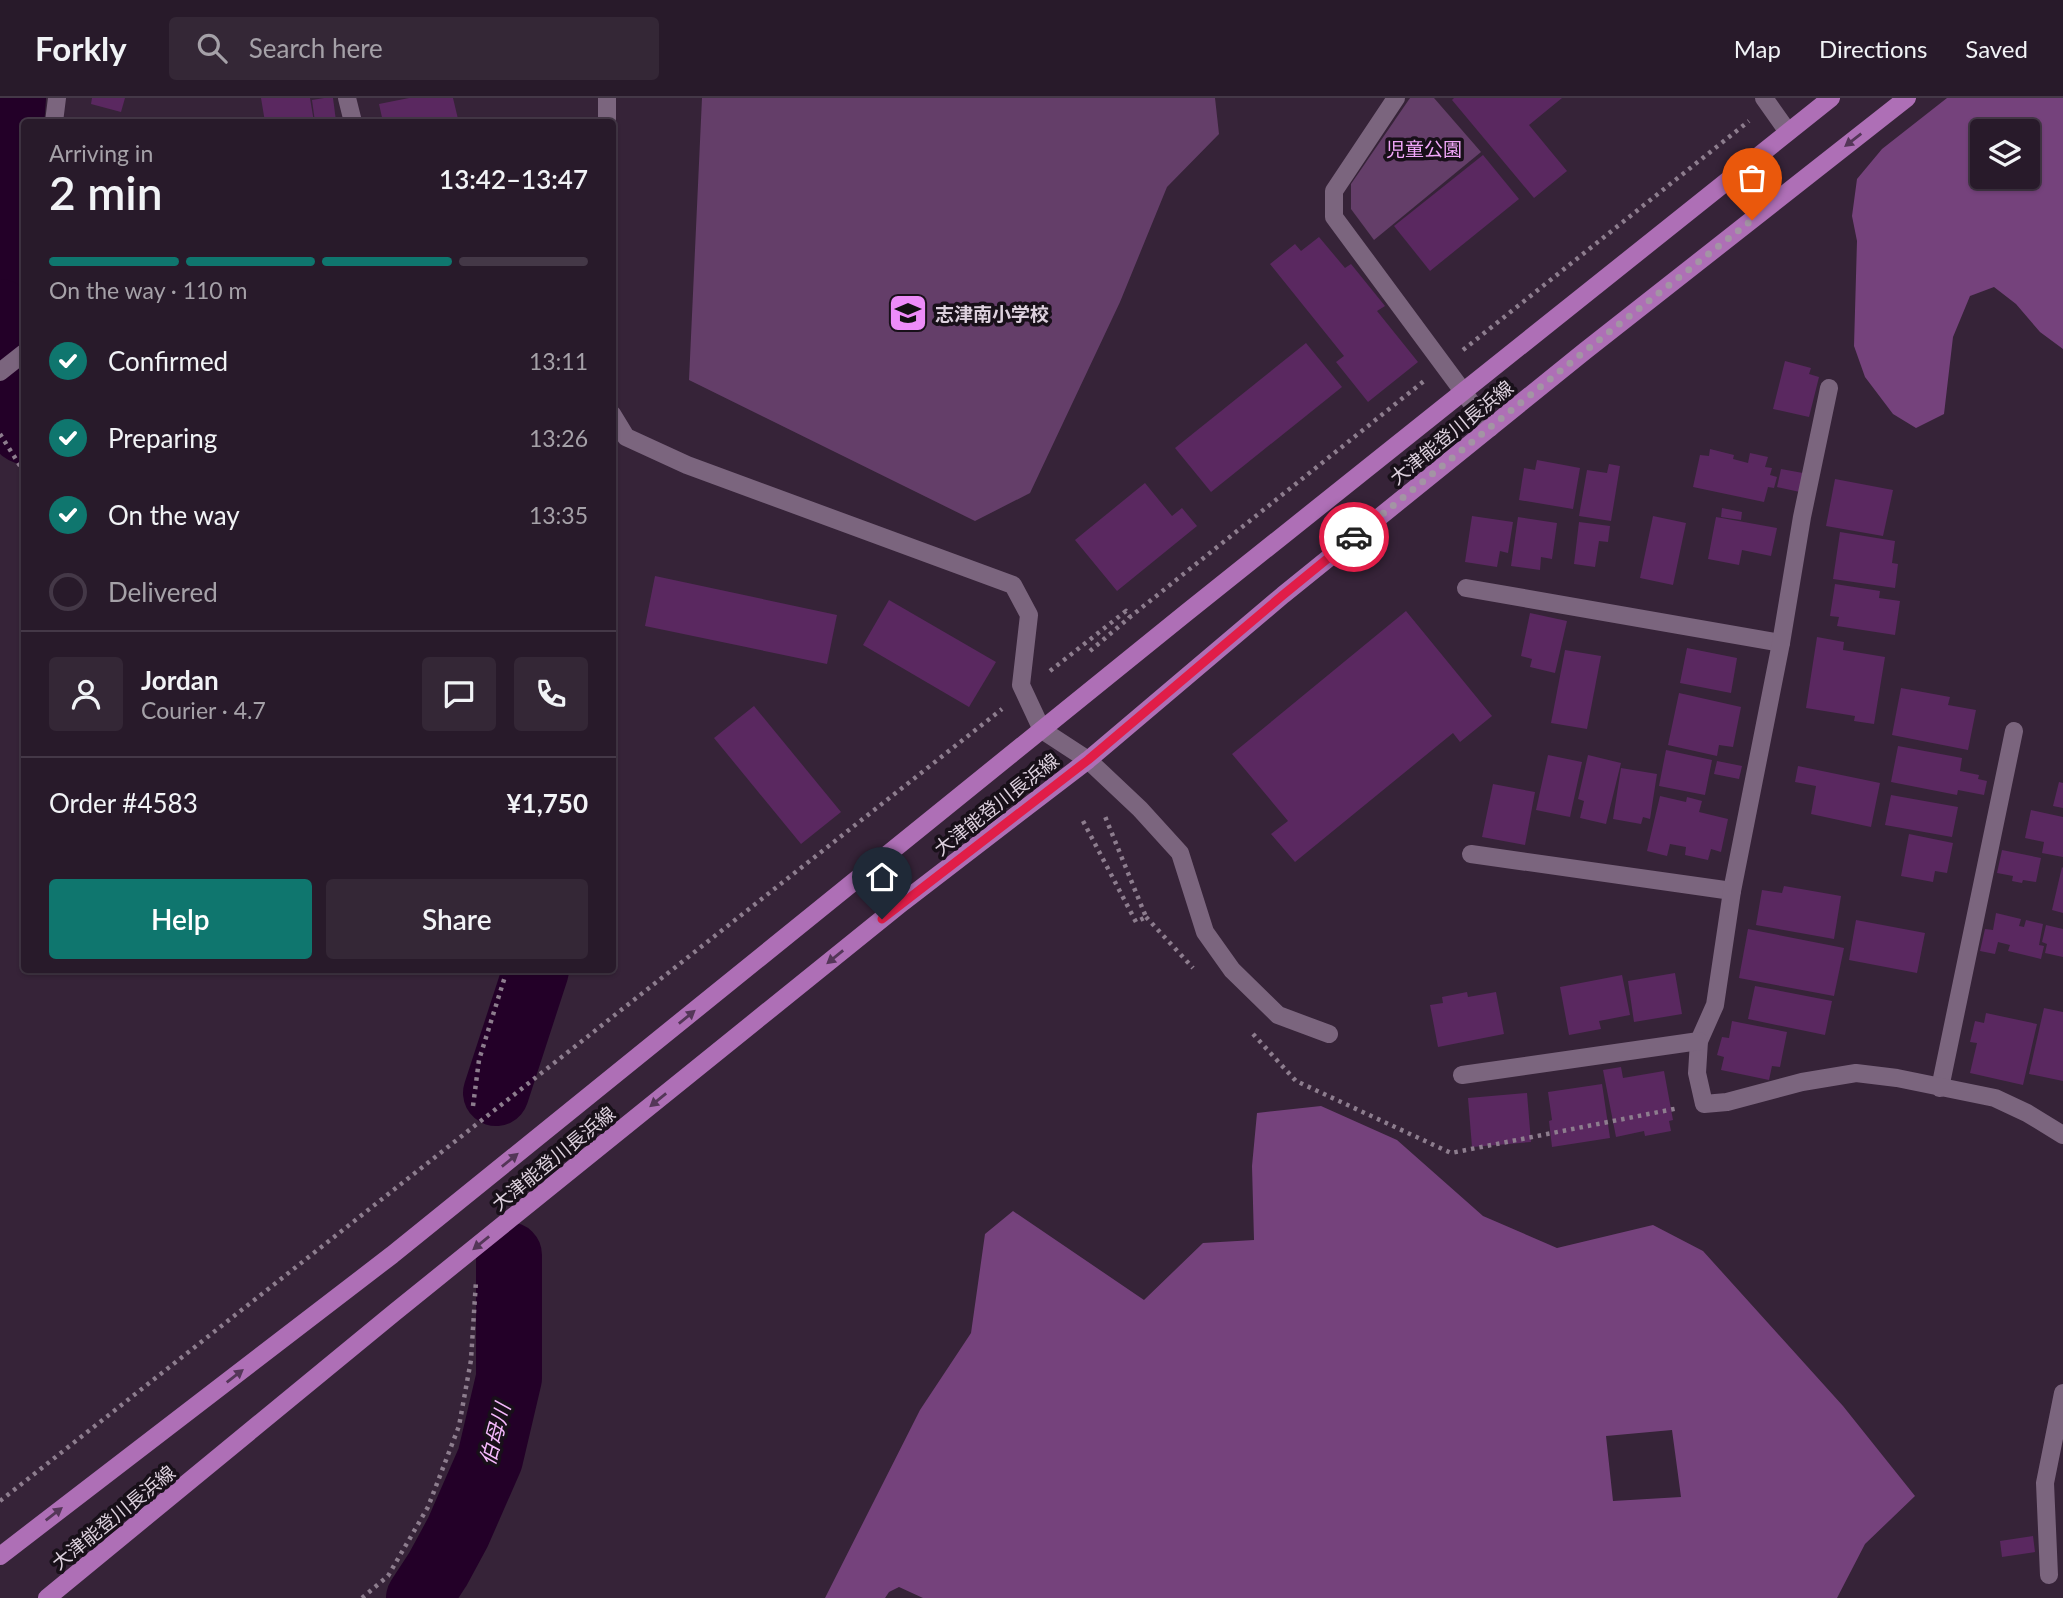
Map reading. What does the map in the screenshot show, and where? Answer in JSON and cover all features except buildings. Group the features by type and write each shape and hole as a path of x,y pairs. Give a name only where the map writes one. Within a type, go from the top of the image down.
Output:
{"main road":[{"name":"大津能登川長浜線","path":"0,1556 392,1255 1831,98"},
{"name":"大津能登川長浜線","path":"47,1598 395,1312 903,902 1088,760 1283,595 1490,428 1907,98"}],"street":[{"path":"54,119 57,98"},
{"path":"347,98 352,119"},
{"path":"607,98 607,119"},
{"path":"1396,98 1334,191 1334,217 1490,428"},
{"path":"1764,98 1788,132"},
{"path":"0,372 21,356"},
{"path":"1829,388 1731,891 1715,1005 1699,1041 1697,1073 1704,1104 1727,1102 1801,1082 1856,1073 1897,1078 1995,1098 2027,1113 2063,1135"},
{"path":"616,421 626,438 687,465 1013,585 1029,615 1021,685 1042,730 1088,760 1140,809 1180,853 1205,932 1231,970 1278,1015 1329,1034"},
{"path":"1466,588 1781,643"},
{"path":"1940,1088 2014,731"},
{"path":"1471,854 1731,891"},
{"path":"1462,1075 1699,1041"},
{"path":"2049,1575 2045,1483 2063,1393"}],"path":[{"path":"0,434 21,467"},
{"path":"1050,671 1126,611 1130,617"},
{"path":"0,1500 1006,706"},
{"path":"1083,821 1136,922"},
{"path":"1146,917 1193,968"},
{"path":"472,1106 489,1020 506,973"},
{"path":"1249,1029 1296,1080 1451,1153 1704,1104"},
{"path":"362,1598 388,1576 428,1507 459,1426 471,1360 476,1276"}],"green space":[{"name":"志津南小学校","path":"702,98 1215,98 1219,134 1167,187 1120,302 1030,493 975,521 689,380"},
{"name":"児童公園","path":"1410,98 1434,98 1481,152 1374,240 1351,209 1351,184"}],"shaded area":[{"path":"1947,98 2063,98 2063,349 2040,332 2016,304 1994,287 1970,296 1953,337 1944,414 1916,428 1893,414 1865,377 1854,346 1857,241 1852,216 1857,179 1882,149"},
{"path":"1321,1106 1397,1140 1483,1216 1557,1248 1653,1225 1703,1251 1843,1406 1915,1496 1865,1544 1837,1598 923,1598 899,1587 889,1592 885,1598 825,1598 920,1410 971,1333 985,1234 1013,1211 1144,1300 1203,1243 1254,1240 1252,1166 1257,1113","holes":["1672,1430 1681,1497 1613,1501 1606,1436"]}],"waterway":[{"name":"伯母川","path":"0,269 13,98"},
{"name":"伯母川","path":"0,312 9,404 21,426"},
{"name":"伯母川","path":"496,1093 535,973"},
{"name":"伯母川","path":"419,1598 458,1532 490,1459 509,1378 509,1255"}],"way so far":[{"path":"1354,537 1752,220"}],"place":[{"name":"志津南小学校","path":"908,313"}],"route":[{"path":"882,919 1088,760 1354,537"}]}
